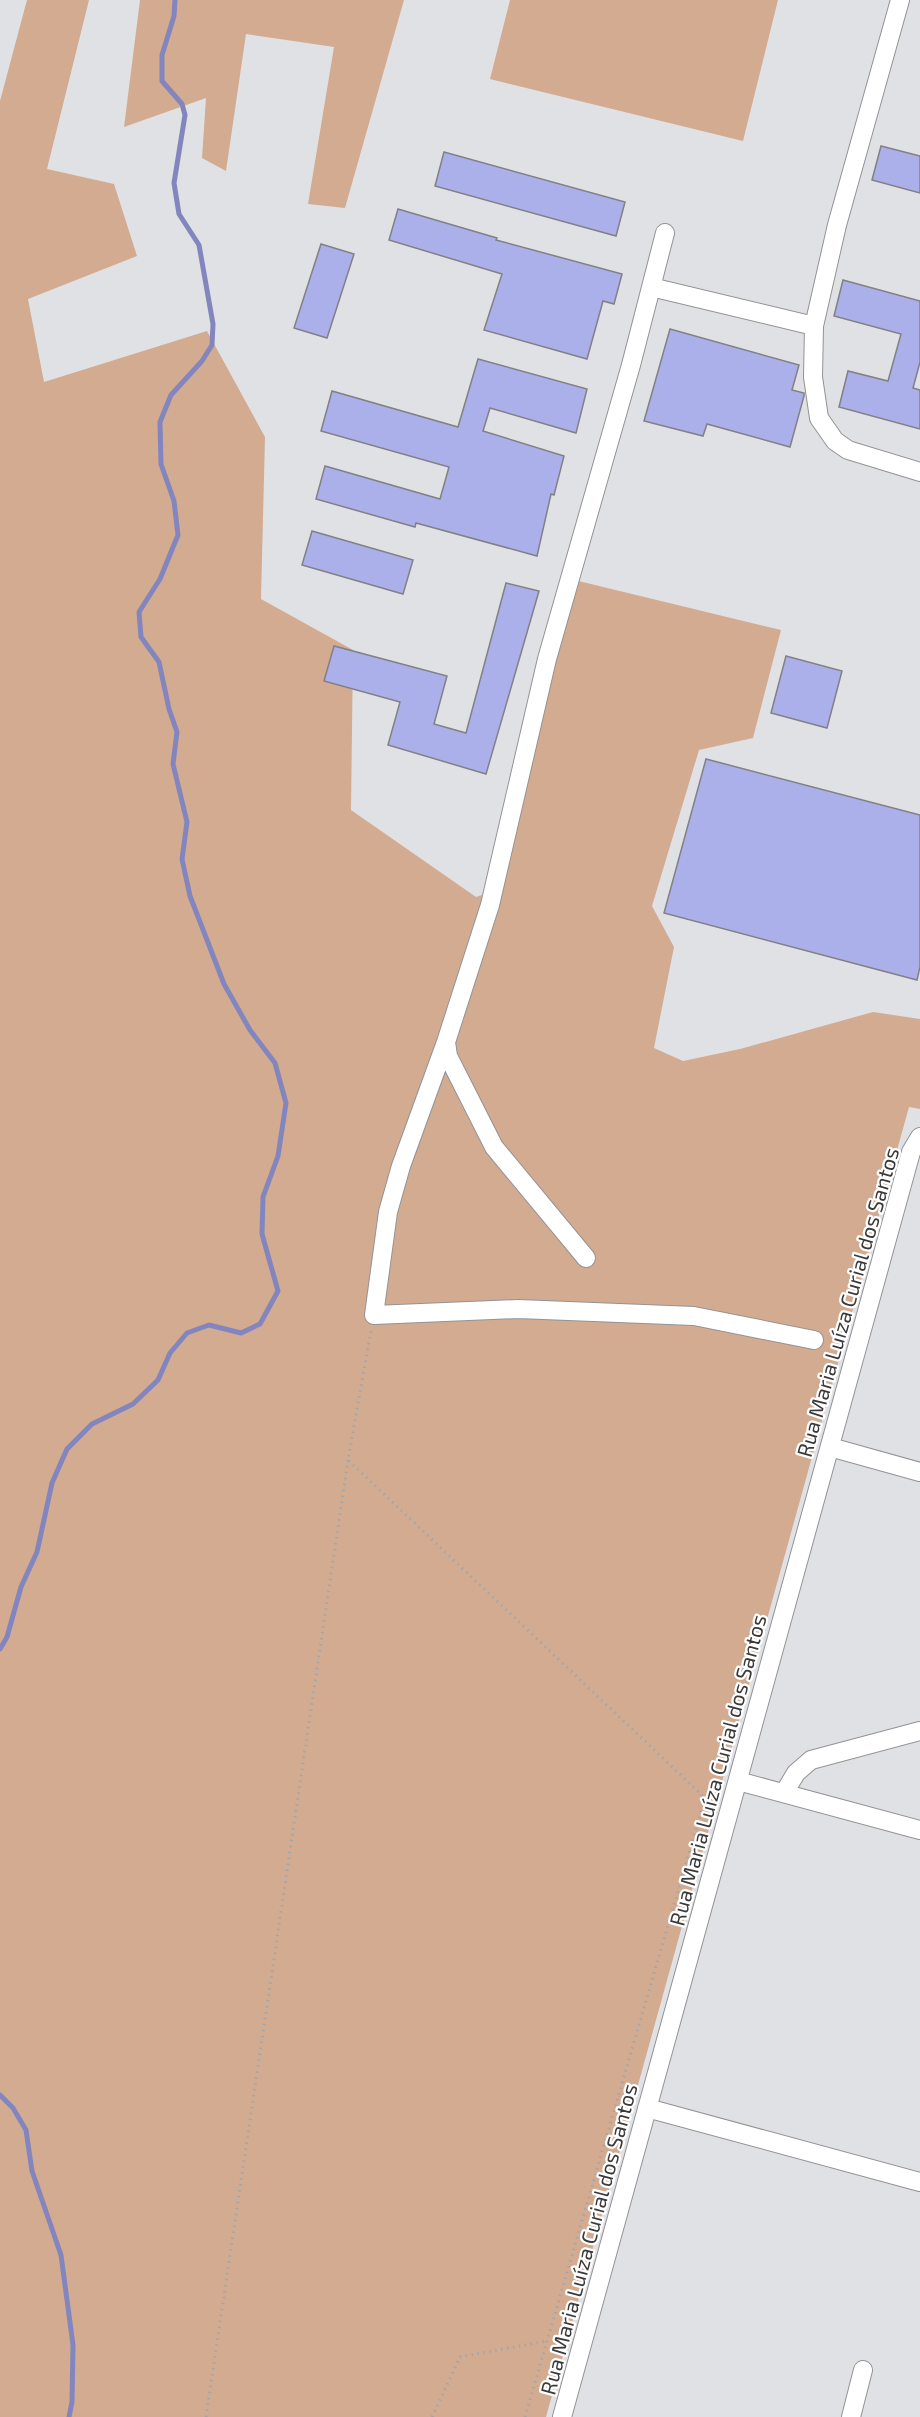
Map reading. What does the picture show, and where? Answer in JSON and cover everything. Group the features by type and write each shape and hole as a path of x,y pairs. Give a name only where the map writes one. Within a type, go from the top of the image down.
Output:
{"street":[{"path":"900,0 837,225 814,326 813,377 817,408 825,428 835,441 848,450 920,472"},
{"path":"665,234 547,659 490,905 446,1042 401,1166 388,1212 374,1315 518,1309 694,1316 814,1340"},
{"path":"651,287 814,326"},
{"path":"446,1042 448,1056 494,1147 586,1258"},
{"name":"Rua Maria Luíza Curial dos Santos","path":"562,2417 911,1152 920,1137"},
{"path":"830,1447 920,1472"},
{"path":"784,1793 795,1773 811,1760 920,1731"},
{"path":"738,1780 920,1830"},
{"path":"647,2108 920,2182"},
{"path":"851,2417 863,2370"}],"path":[{"path":"206,2417 348,1461 374,1315"},
{"path":"348,1461 705,1797 525,2417"},
{"path":"432,2417 460,2357 547,2341"}],"shaded area":[{"path":"27,0 89,0 47,169 114,184 137,256 28,299 44,382 207,331 265,437 261,599 353,650 351,810 476,897 488,893 562,577 781,630 753,738 699,750 652,906 674,947 654,1048 683,1061 740,1049 873,1012 920,1019 920,1109 909,1107 546,2417 0,2417 0,101"},
{"path":"140,0 404,0 345,208 308,204 334,47 246,34 226,171 202,158 206,98 124,127"},
{"path":"510,0 778,0 743,141 490,79"}],"building":[{"path":"881,146 920,156 920,193 872,180"},
{"path":"444,152 625,202 616,236 435,186"},
{"path":"398,209 497,238 496,240 622,274 614,304 603,301 587,359 484,330 502,274 389,240"},
{"path":"321,244 354,254 327,338 294,328"},
{"path":"843,280 920,301 920,362 913,388 920,390 920,429 839,407 848,371 888,381 901,334 834,316"},
{"path":"670,329 799,365 792,390 804,393 804,396 790,447 707,424 703,436 644,421"},
{"path":"478,359 587,389 576,433 490,408 483,431 564,456 554,495 551,494 537,556 416,523 415,527 316,499 325,466 440,499 449,467 321,431 332,391 458,427"},
{"path":"312,531 413,560 403,594 302,565"},
{"path":"506,583 539,591 486,774 388,745 400,702 324,681 334,646 447,676 434,724 466,733"},
{"path":"786,656 842,671 827,728 771,713"},
{"path":"706,759 920,815 920,967 917,980 664,913"}],"waterway":[{"path":"0,1649 7,1637 21,1587 37,1552 52,1483 67,1449 92,1424 133,1404 158,1380 170,1353 187,1333 209,1325 241,1333 260,1324 278,1291 262,1234 263,1197 278,1156 286,1103 275,1063 250,1030 224,984 190,896 182,859 187,822 173,764 177,732 169,709 159,662 141,637 139,612 160,579 178,535 174,501 161,464 160,422 171,395 202,361 212,345 213,324 199,245 179,214 174,183 185,115 182,104 162,81 162,55 174,16 175,0"},
{"path":"0,2095 13,2108 26,2130 32,2171 61,2255 73,2345 72,2402 69,2417"}]}
